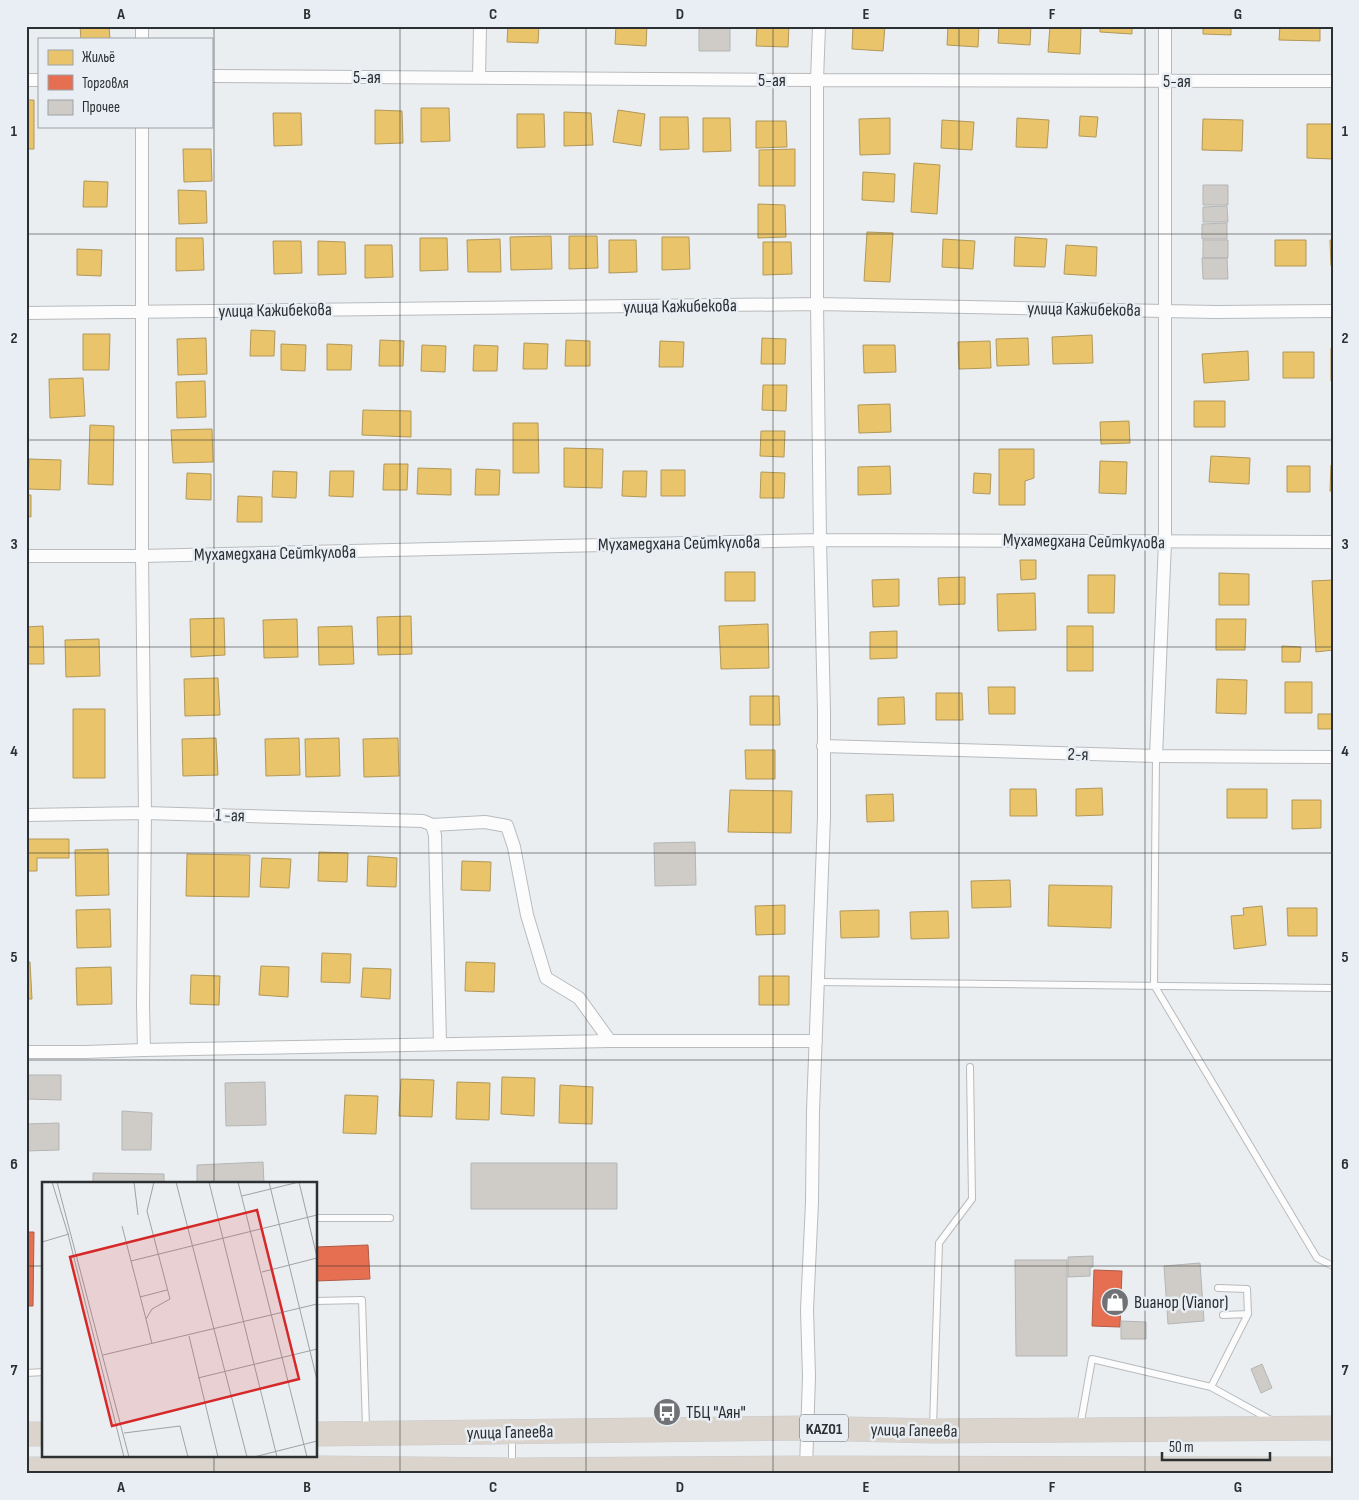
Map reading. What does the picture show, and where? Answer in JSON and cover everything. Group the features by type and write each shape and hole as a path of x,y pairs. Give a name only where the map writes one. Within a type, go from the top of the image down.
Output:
{"highway":[{"name":"улица Гапеева","path":"318,1434 807,1428 933,1431 1333,1428"},
{"path":"26,1434 42,1434"},
{"name":"улица Гапеева","path":"26,1469 123,1466 512,1472 1333,1468"}],"street":[{"path":"479,78 480,26"},
{"path":"806,1471 809,1376 807,1310 824,817 818,304 818,26"},
{"path":"1156,756 1165,542 1165,26"},
{"name":"5-ая","path":"212,76 1333,81"},
{"path":"142,128 142,556 145,813 144,1050"},
{"name":"улица Кажибекова","path":"26,314 818,304 1164,311 1333,311"},
{"name":"Мухамедхана Сейткулова","path":"26,556 142,556 820,540 1333,542"},
{"name":"2-я","path":"823,746 1156,756 1333,757"},
{"name":"1 -ая","path":"26,815 145,813 422,821 432,825 485,822 507,826 514,847 527,915 546,978 579,998 610,1041"},
{"path":"432,825 435,835 440,1044"},
{"path":"26,1052 610,1041 816,1041"}],"lane":[{"path":"1156,756 1154,986 1317,1258 1333,1266"},
{"path":"818,982 1333,988"},
{"path":"933,1431 939,1243 972,1199 970,1067"},
{"path":"318,1218 390,1218"},
{"path":"1211,1386 1248,1314 1247,1289 1218,1288"},
{"path":"318,1302 362,1300 366,1434"},
{"path":"1223,1315 1248,1314"},
{"path":"1079,1430 1092,1359 1211,1386 1286,1428"},
{"path":"26,1373 42,1372"},
{"path":"512,1432 512,1472"}],"building: Жильё":[{"path":"80,26 109,26 110,38 81,38"},
{"path":"508,26 539,26 538,43 507,42"},
{"path":"616,26 647,26 646,46 615,44"},
{"path":"757,26 789,26 788,47 756,46"},
{"path":"853,26 885,26 883,51 852,49"},
{"path":"948,26 979,26 978,47 947,45"},
{"path":"999,26 1031,26 1030,45 998,43"},
{"path":"1050,26 1081,26 1080,54 1048,52"},
{"path":"1100,26 1132,26 1132,34 1100,32"},
{"path":"1203,26 1231,26 1231,35 1203,34"},
{"path":"1280,26 1320,26 1320,41 1279,40"},
{"path":"26,100 34,100 34,149 26,149"},
{"path":"421,108 449,108 450,141 421,142"},
{"path":"375,110 402,111 403,143 375,144"},
{"path":"618,110 645,114 641,146 613,142"},
{"path":"564,112 591,113 593,145 564,146"},
{"path":"273,113 301,113 302,145 274,146"},
{"path":"517,114 544,114 545,147 517,148"},
{"path":"1080,116 1098,117 1096,137 1079,136"},
{"path":"660,117 688,117 689,149 660,150"},
{"path":"703,118 730,118 731,151 703,152"},
{"path":"890,118 890,154 860,155 859,119"},
{"path":"1017,118 1049,120 1047,148 1016,147"},
{"path":"1203,119 1243,120 1242,151 1202,150"},
{"path":"942,120 974,122 972,150 941,148"},
{"path":"756,121 786,121 787,147 756,148"},
{"path":"1307,124 1333,124 1333,159 1307,158"},
{"path":"183,149 211,149 212,181 184,182"},
{"path":"795,149 795,186 759,186 759,150"},
{"path":"914,163 940,165 937,214 911,212"},
{"path":"863,172 895,174 894,202 862,200"},
{"path":"84,181 108,182 107,207 83,207"},
{"path":"178,190 206,191 207,223 179,224"},
{"path":"758,204 785,205 786,237 758,238"},
{"path":"867,232 893,233 890,282 864,281"},
{"path":"551,236 552,269 511,270 510,237"},
{"path":"569,236 597,236 598,268 569,269"},
{"path":"662,237 689,237 690,269 662,270"},
{"path":"1015,237 1047,239 1045,267 1014,266"},
{"path":"176,238 203,238 204,270 176,271"},
{"path":"420,238 447,238 448,270 420,271"},
{"path":"500,239 501,272 468,272 467,240"},
{"path":"943,239 975,241 973,269 942,267"},
{"path":"609,240 636,240 637,272 609,273"},
{"path":"1275,240 1306,240 1306,266 1275,266"},
{"path":"1330,240 1333,240 1333,266 1331,266"},
{"path":"273,241 301,241 302,273 274,274"},
{"path":"318,241 345,242 346,274 318,275"},
{"path":"763,242 791,242 792,274 763,275"},
{"path":"365,245 392,245 393,277 365,278"},
{"path":"1066,245 1097,247 1096,276 1064,274"},
{"path":"77,249 102,250 101,276 77,275"},
{"path":"251,330 275,331 274,356 250,356"},
{"path":"83,334 110,334 109,370 83,370"},
{"path":"1092,335 1093,363 1053,364 1052,337"},
{"path":"206,338 207,374 178,375 177,339"},
{"path":"762,338 786,339 785,364 761,364"},
{"path":"1028,338 1029,365 997,366 996,339"},
{"path":"380,340 404,341 403,366 379,366"},
{"path":"566,340 590,341 590,366 565,366"},
{"path":"660,341 684,342 683,367 659,367"},
{"path":"990,341 991,368 959,369 958,342"},
{"path":"524,343 548,344 547,369 523,369"},
{"path":"281,344 306,345 305,371 281,370"},
{"path":"327,344 352,345 351,370 327,370"},
{"path":"422,345 446,346 445,372 421,371"},
{"path":"474,345 498,346 497,371 473,371"},
{"path":"863,345 895,345 896,372 864,373"},
{"path":"1331,348 1333,348 1333,381 1331,381"},
{"path":"1248,351 1249,380 1204,383 1202,354"},
{"path":"1283,352 1314,352 1314,378 1283,378"},
{"path":"83,378 85,416 50,418 49,379"},
{"path":"205,381 206,417 177,418 176,382"},
{"path":"763,385 787,385 786,411 762,410"},
{"path":"1194,401 1225,401 1225,427 1194,427"},
{"path":"890,404 891,432 859,433 858,405"},
{"path":"363,410 411,411 411,437 362,435"},
{"path":"1129,421 1130,443 1101,444 1100,422"},
{"path":"513,423 538,423 539,473 513,473"},
{"path":"90,425 114,426 113,485 88,484"},
{"path":"212,429 213,462 173,463 171,430"},
{"path":"761,431 785,431 784,457 760,456"},
{"path":"564,448 603,449 602,488 564,487"},
{"path":"999,449 1034,449 1034,478 1025,481 1025,505 999,505"},
{"path":"1211,456 1250,458 1249,484 1209,482"},
{"path":"29,459 61,460 60,490 28,489"},
{"path":"1100,461 1127,462 1126,494 1099,493"},
{"path":"384,464 408,464 407,490 383,490"},
{"path":"1331,465 1333,465 1333,491 1330,491"},
{"path":"890,466 891,494 858,495 858,467"},
{"path":"1287,466 1310,466 1310,492 1287,492"},
{"path":"418,468 451,469 451,495 417,494"},
{"path":"476,469 500,470 499,495 475,495"},
{"path":"661,470 685,470 685,496 661,496"},
{"path":"273,471 297,472 296,498 272,497"},
{"path":"330,471 354,471 353,497 329,496"},
{"path":"623,471 647,471 646,497 622,496"},
{"path":"761,472 785,473 784,498 760,498"},
{"path":"187,473 211,474 211,500 186,499"},
{"path":"974,473 991,474 990,494 973,493"},
{"path":"26,495 31,495 31,517 26,516"},
{"path":"238,496 262,497 262,522 237,522"},
{"path":"1020,560 1036,560 1036,579 1021,580"},
{"path":"725,572 755,572 755,601 725,601"},
{"path":"1219,573 1249,574 1249,605 1219,605"},
{"path":"1088,575 1115,575 1114,613 1088,613"},
{"path":"965,577 965,604 939,605 938,578"},
{"path":"899,579 899,606 873,607 872,580"},
{"path":"1333,580 1333,650 1316,652 1312,581"},
{"path":"1035,593 1036,630 998,631 997,594"},
{"path":"411,616 412,654 378,655 377,617"},
{"path":"224,618 225,655 191,657 190,619"},
{"path":"297,619 298,657 264,658 263,620"},
{"path":"1216,619 1246,619 1245,650 1216,650"},
{"path":"768,624 769,668 721,669 719,626"},
{"path":"43,626 44,664 26,664 26,627"},
{"path":"352,626 354,664 319,665 318,627"},
{"path":"1067,626 1093,626 1093,671 1067,671"},
{"path":"897,631 897,658 870,659 870,632"},
{"path":"99,639 100,676 66,677 65,640"},
{"path":"1282,646 1301,647 1300,662 1282,662"},
{"path":"218,678 220,715 185,716 184,679"},
{"path":"1217,679 1247,680 1246,714 1216,713"},
{"path":"1285,682 1312,682 1312,713 1285,713"},
{"path":"988,687 1015,687 1015,714 989,714"},
{"path":"936,693 962,693 963,720 936,720"},
{"path":"750,696 779,696 780,725 750,725"},
{"path":"904,697 905,724 878,725 878,698"},
{"path":"73,709 105,709 105,778 73,778"},
{"path":"1318,714 1333,714 1333,729 1318,729"},
{"path":"216,738 218,775 183,776 182,739"},
{"path":"299,738 300,775 266,776 265,739"},
{"path":"339,738 340,776 306,777 305,739"},
{"path":"398,738 399,776 364,777 363,739"},
{"path":"745,750 775,750 775,779 746,779"},
{"path":"1102,788 1103,815 1076,816 1076,789"},
{"path":"1010,789 1036,789 1037,816 1010,816"},
{"path":"1227,789 1267,789 1267,818 1227,818"},
{"path":"730,790 792,791 791,833 728,832"},
{"path":"893,794 894,821 867,822 866,795"},
{"path":"1292,800 1321,800 1321,828 1292,829"},
{"path":"26,839 69,839 69,858 37,858 37,871 26,871"},
{"path":"108,849 109,895 76,896 75,850"},
{"path":"319,852 348,853 347,882 318,881"},
{"path":"187,854 250,855 249,897 186,896"},
{"path":"368,856 397,858 396,887 367,886"},
{"path":"262,858 291,859 289,888 260,887"},
{"path":"462,861 491,862 490,891 461,890"},
{"path":"1010,880 1011,907 972,908 971,881"},
{"path":"1049,885 1112,886 1111,928 1048,926"},
{"path":"785,905 785,934 756,935 755,906"},
{"path":"1262,906 1266,945 1234,949 1231,916 1244,915 1243,908"},
{"path":"1287,908 1317,908 1317,936 1288,936"},
{"path":"110,909 111,947 77,948 76,910"},
{"path":"879,910 879,937 841,938 840,911"},
{"path":"948,911 949,938 911,939 910,912"},
{"path":"322,953 351,954 350,983 321,982"},
{"path":"26,962 30,962 32,999 26,999"},
{"path":"466,962 495,963 494,992 465,991"},
{"path":"261,966 289,967 288,997 259,995"},
{"path":"111,967 112,1004 77,1005 76,968"},
{"path":"363,968 391,969 390,999 361,997"},
{"path":"191,975 220,976 219,1005 190,1004"},
{"path":"759,976 789,976 789,1005 759,1005"},
{"path":"502,1077 535,1078 534,1116 501,1114"},
{"path":"401,1079 434,1080 432,1117 399,1116"},
{"path":"457,1082 490,1083 489,1120 456,1119"},
{"path":"560,1085 593,1087 592,1124 559,1123"},
{"path":"345,1095 378,1096 376,1134 343,1133"}],"building: Торговля":[{"path":"26,1232 34,1232 33,1306 26,1306"},
{"path":"368,1245 370,1279 318,1281 318,1247"},
{"path":"1094,1270 1122,1271 1120,1327 1092,1326"}],"building: Прочее":[{"path":"699,26 730,26 730,51 699,51"},
{"path":"1203,185 1228,185 1228,205 1203,205"},
{"path":"1227,206 1228,222 1203,222 1203,207"},
{"path":"1227,223 1227,239 1202,239 1202,224"},
{"path":"1203,240 1228,240 1228,258 1203,258"},
{"path":"1202,258 1227,258 1228,279 1203,279"},
{"path":"695,842 696,885 655,886 654,843"},
{"path":"26,1075 61,1075 61,1100 26,1099"},
{"path":"265,1082 266,1125 226,1126 225,1083"},
{"path":"122,1111 152,1113 151,1150 122,1150"},
{"path":"59,1123 59,1150 26,1151 26,1124"},
{"path":"263,1162 264,1182 197,1182 197,1165"},
{"path":"471,1163 617,1163 617,1209 471,1209"},
{"path":"93,1173 164,1174 164,1182 93,1182"},
{"path":"1093,1256 1093,1267 1090,1267 1090,1276 1068,1277 1068,1257"},
{"path":"1015,1260 1067,1260 1067,1356 1016,1356"},
{"path":"1200,1263 1204,1321 1168,1324 1164,1266"},
{"path":"1121,1321 1146,1322 1146,1339 1121,1339"},
{"path":"1262,1364 1272,1388 1261,1393 1251,1369"}],"place":[{"name":"Вианор (Vianor)","path":"1115,1302"},
{"name":"ТБЦ \"Аян\"","path":"667,1412"}]}
